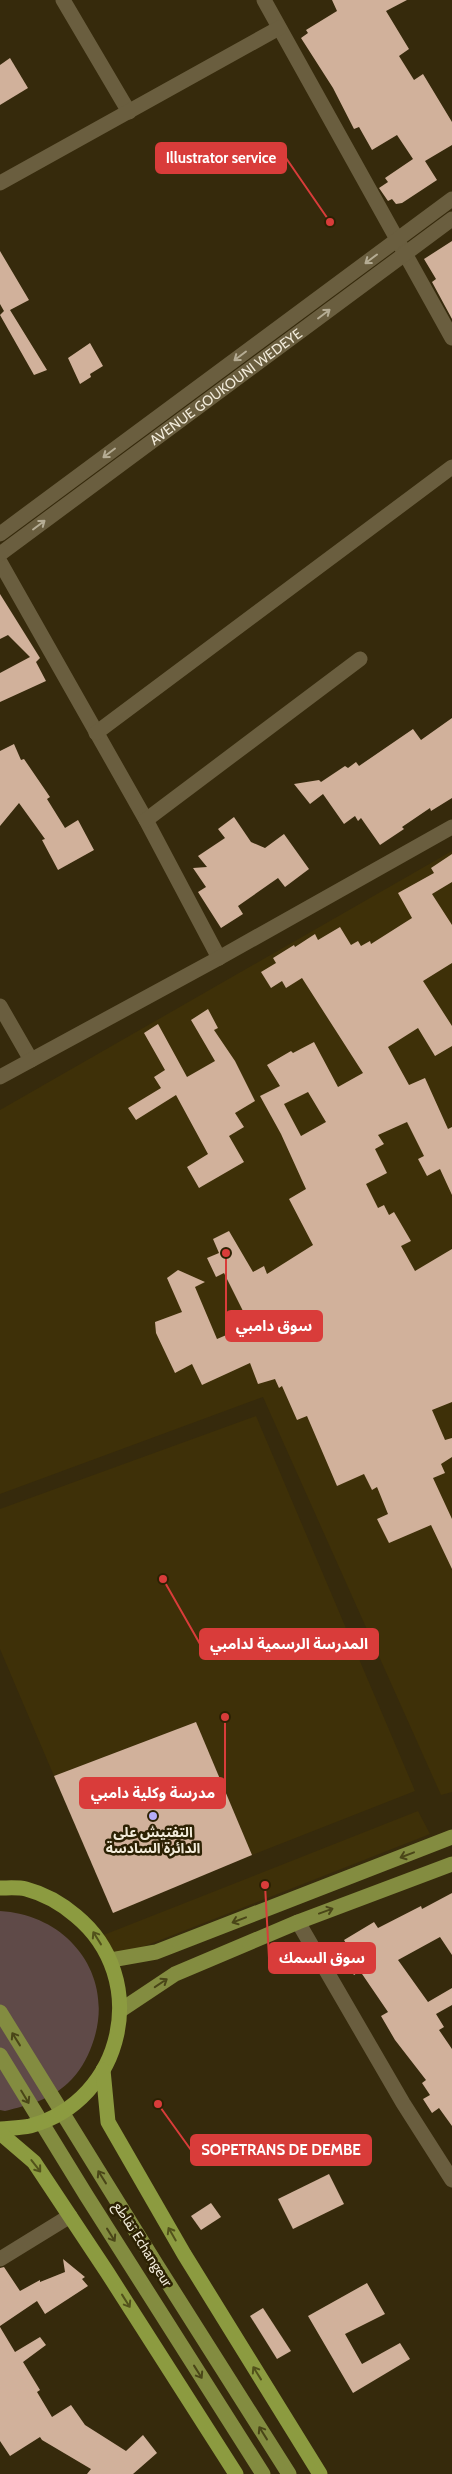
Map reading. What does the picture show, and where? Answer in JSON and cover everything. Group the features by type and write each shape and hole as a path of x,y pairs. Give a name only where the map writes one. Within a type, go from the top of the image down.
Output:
{"highway":[{"path":"0,1888 26,1889 62,1904 91,1928 111,1960 119,1984 121,2010 115,2044 103,2070 85,2094 62,2112 30,2126 0,2131"},
{"path":"103,2070 108,2122 184,2254 320,2474"},
{"path":"0,2131 34,2162 236,2474"}],"main road":[{"path":"111,1960 156,1952 452,1837"},
{"path":"121,2010 175,1974 298,1922 452,1864"},
{"path":"340,1880 350,1902"},
{"name":"تقاطع Echangeur","path":"0,2012 289,2474"},
{"path":"0,2055 86,2195 263,2474"}],"street":[{"path":"63,0 129,112"},
{"path":"264,0 452,338"},
{"path":"0,183 279,28"},
{"name":"AVENUE GOUKOUNI WEDEYE","path":"0,534 452,199"},
{"name":"AVENUE GOUKOUNI WEDEYE","path":"0,554 452,219"},
{"path":"96,733 452,467"},
{"path":"0,562 146,820 219,958"},
{"path":"146,820 360,659"},
{"path":"0,1077 219,958 452,827"},
{"path":"0,1006 31,1060"},
{"path":"298,1922 403,2103 452,2180"},
{"path":"0,2259 70,2216"}],"shaded area":[{"path":"452,851 452,1792 441,1795 263,1397 0,1494 0,1110"},
{"path":"256,1416 415,1791 252,1855 196,1722 54,1776 0,1649 0,1509"},
{"path":"418,1811 430,1834 117,1957 101,1936"},
{"path":"0,1911 25,1915 47,1924 66,1937 82,1954 92,1974 98,1996 98,2020 92,2045 76,2075 54,2094 30,2104 5,2111 0,2110"}],"building":[{"path":"332,0 407,0 386,11 409,49 399,56 414,80 423,74 452,122 452,145 425,161 437,180 402,203 396,204 392,199 388,201 379,188 388,182 385,178 413,159 397,135 372,150 359,127 354,129 333,88 301,38 308,33 306,30 337,11"},
{"path":"10,58 28,88 0,105 0,65"},
{"path":"452,241 452,319 432,282 436,279 424,259"},
{"path":"0,251 29,300 10,310 47,370 34,375 0,315 4,311 0,304"},
{"path":"90,343 103,366 90,374 91,377 80,384 68,358"},
{"path":"0,594 40,658 36,662 46,681 0,702 0,673 30,657 8,635 0,639"},
{"path":"452,718 452,798 431,811 430,808 380,845 361,818 358,821 355,816 344,824 323,794 310,804 294,784 319,780 321,782 345,766 348,768 356,762 359,766 413,729 421,740"},
{"path":"14,744 21,760 24,759 50,797 47,799 65,828 78,820 94,850 58,870 42,840 45,839 19,803 0,826 0,751"},
{"path":"234,817 251,842 265,848 284,834 309,869 285,887 278,878 238,906 243,914 221,928 198,892 206,887 193,868 207,867 198,856 225,838 218,829"},
{"path":"452,854 452,882 432,894 452,925 452,963 423,981 452,1026 452,1046 435,1056 418,1028 388,1047 409,1085 425,1078 448,1129 452,1127 452,1195 440,1169 427,1176 418,1159 424,1156 407,1122 378,1135 384,1144 375,1149 387,1173 366,1184 378,1208 384,1205 389,1215 394,1212 411,1241 401,1246 415,1271 452,1249 452,1402 432,1410 445,1440 452,1438 452,1457 441,1464 445,1473 433,1478 452,1519 452,1569 431,1525 389,1543 377,1519 388,1514 377,1487 372,1490 364,1474 337,1486 307,1416 297,1420 282,1386 279,1388 275,1379 258,1384 250,1363 202,1385 192,1364 175,1373 156,1333 155,1322 182,1312 167,1278 178,1270 205,1282 195,1287 217,1339 250,1325 224,1273 216,1277 207,1258 219,1253 213,1239 229,1231 253,1272 264,1266 267,1274 313,1245 289,1199 306,1189 281,1134 260,1096 280,1086 267,1065 291,1051 293,1053 314,1042 338,1087 363,1073 302,978 286,988 282,981 271,988 261,972 276,963 273,958 294,945 295,947 315,934 318,940 340,927 351,945 358,941 361,946 370,941 371,944 412,918 398,893 434,873 431,868","holes":["308,1092 326,1122 301,1136 284,1104"]},
{"path":"208,1009 218,1028 214,1030 235,1061 255,1101 235,1113 244,1127 229,1136 244,1162 199,1188 187,1167 208,1154 176,1095 136,1120 128,1108 161,1088 154,1077 165,1070 144,1033 158,1024 187,1077 215,1061 191,1020"},
{"name":"التفتيش على الدائرة السادسة","path":"196,1722 252,1855 113,1913 54,1776"},
{"path":"452,1893 452,1955 440,1937 398,1960 428,2002 452,1988 452,2005 436,2014 444,2027 439,2030 452,2049 452,2126 439,2108 432,2113 423,2099 430,2095 422,2083 426,2080 395,2040 381,2016 388,2012 360,1971 354,1975 341,1955 350,1950 344,1940 374,1922 378,1928 421,1906 422,1909"},
{"path":"329,2174 344,2204 293,2229 278,2199"},
{"path":"211,2203 221,2217 201,2230 191,2216"},
{"path":"63,2259 85,2277 82,2279 88,2286 45,2314 37,2301 0,2326 0,2268 4,2267 20,2291 40,2280 40,2282 65,2272"},
{"path":"367,2283 385,2314 345,2334 362,2364 400,2343 410,2359 353,2393 308,2316"},
{"path":"263,2308 291,2351 277,2359 250,2316"},
{"path":"0,2327 15,2352 40,2337 46,2345 23,2362 40,2390 37,2392 52,2417 71,2405 85,2425 126,2451 143,2435 157,2453 133,2474 87,2474 91,2469 40,2437 10,2456 0,2441"}],"place":[{"name":"Illustrator service","path":"330,222"},
{"name":"سوق دامبي","path":"226,1253"},
{"name":"المدرسة الرسمية لدامبي","path":"163,1579"},
{"name":"مدرسة وكلية دامبي","path":"225,1717"},
{"name":"التفتيش على الدائرة السادسة","path":"153,1816"},
{"name":"سوق السمك","path":"265,1885"},
{"name":"SOPETRANS DE DEMBE","path":"158,2104"}]}
